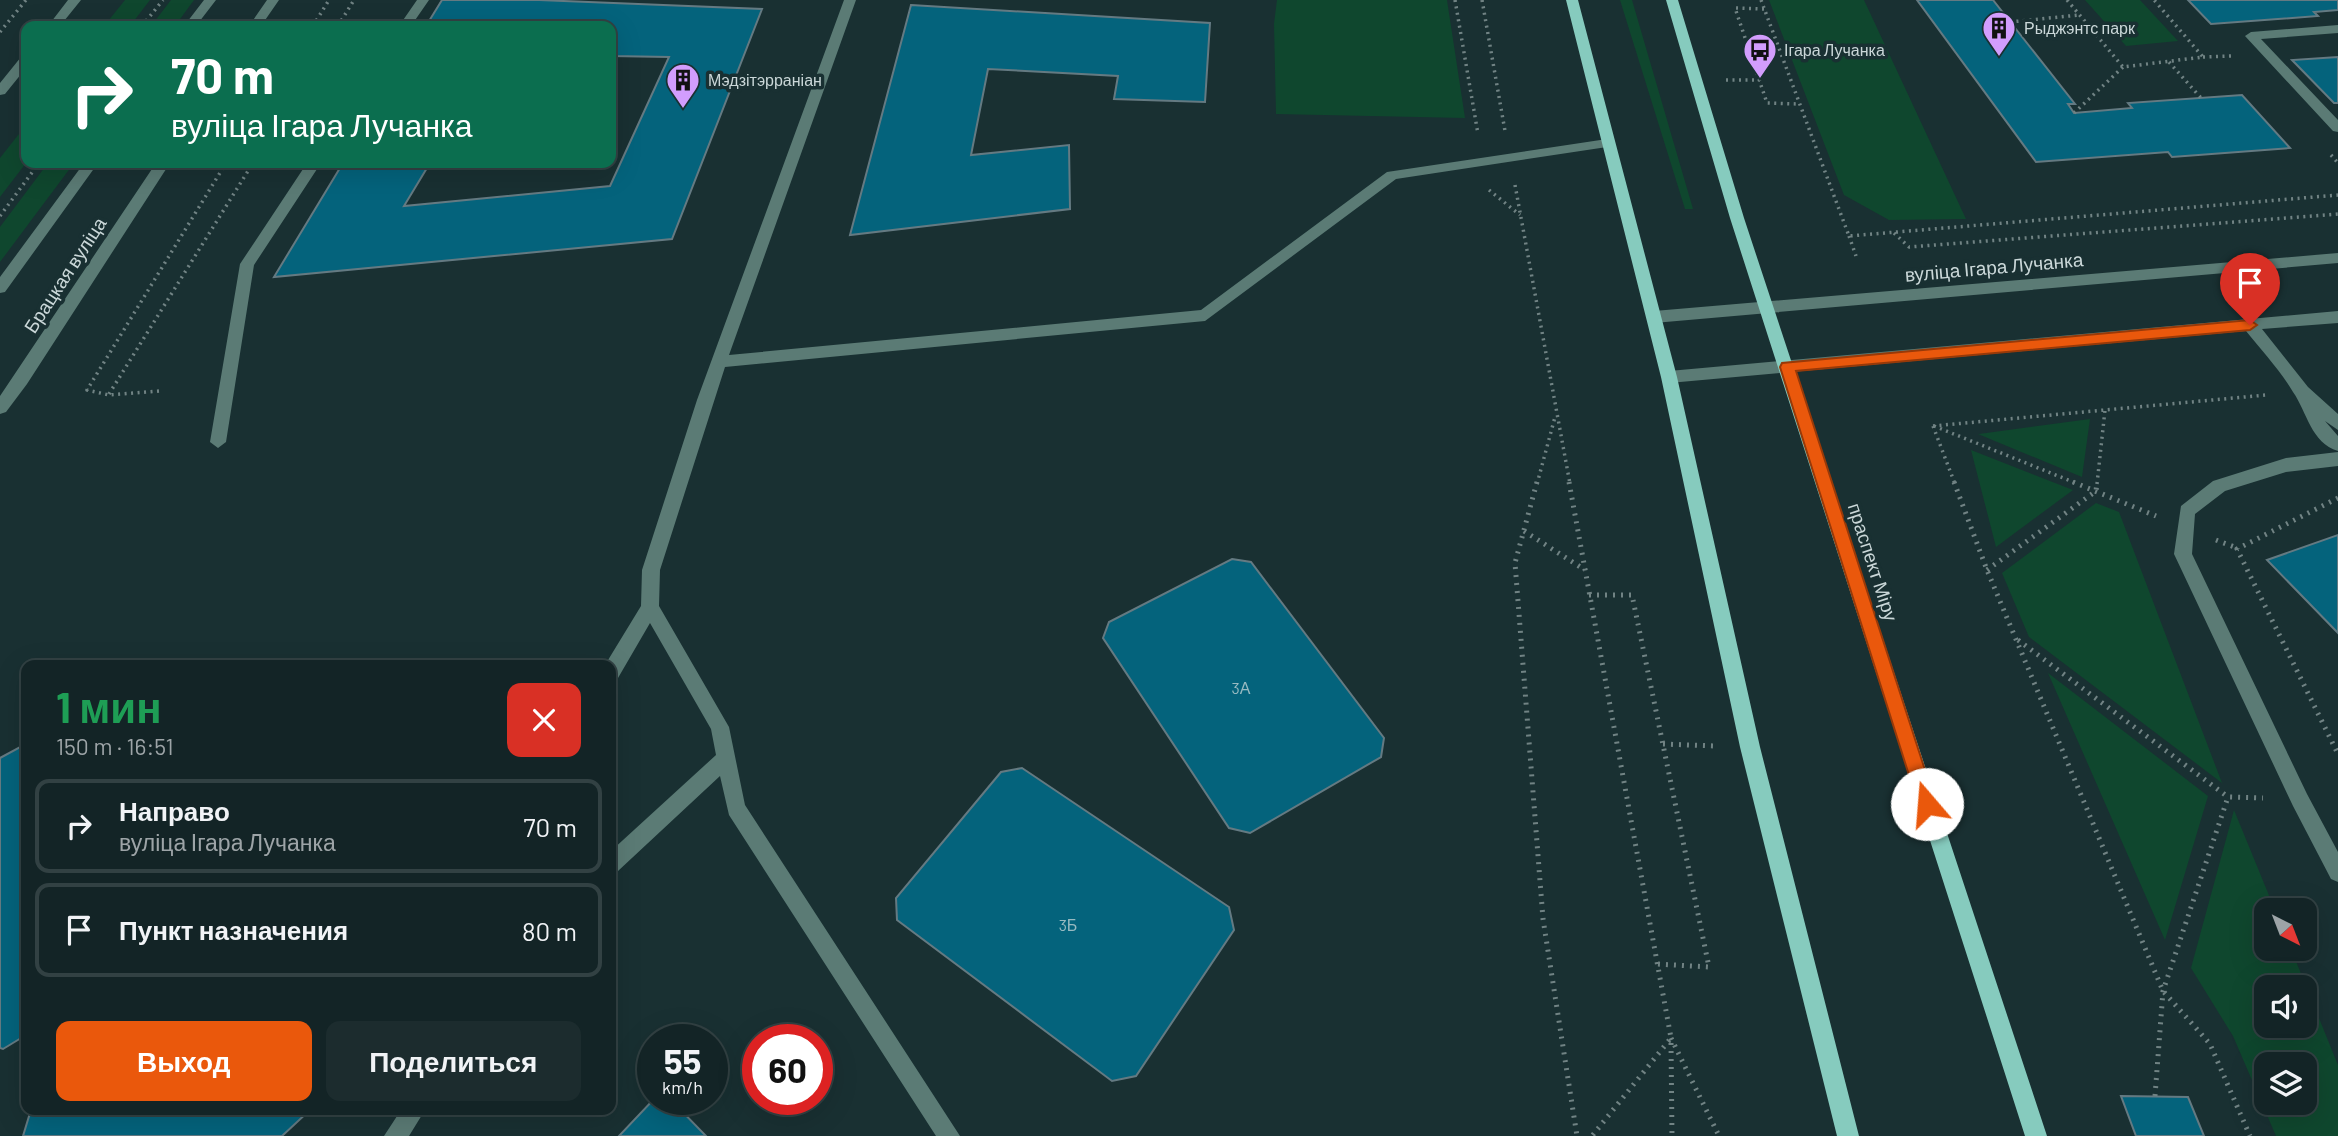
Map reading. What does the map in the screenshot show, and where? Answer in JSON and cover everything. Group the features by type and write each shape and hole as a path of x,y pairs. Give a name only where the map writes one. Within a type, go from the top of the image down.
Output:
{"main road":[{"path":"1572,0 1669,377 1749,747 1847,1136"},
{"name":"праспект Міру","path":"1672,0 1737,218 2036,1136"}],"street":[{"path":"58,21 75,0"},
{"path":"194,21 209,0"},
{"path":"259,21 273,0"},
{"path":"408,21 423,0"},
{"path":"616,663 650,607 651,570 719,362 849,0"},
{"path":"2338,29 2251,36 2338,128"},
{"path":"0,91 21,66"},
{"path":"719,362 1205,315 1392,175 1607,143"},
{"path":"0,288 87,168"},
{"name":"Брацкая вуліца","path":"0,408 22,380 160,168"},
{"path":"218,442 247,264 311,168"},
{"name":"вуліца Ігара Лучанка","path":"1654,317 2338,258"},
{"path":"1669,377 2338,317"},
{"path":"2250,325 2302,391 2338,424"},
{"path":"2302,391 2311,416 2329,439 2338,445"},
{"path":"2338,459 2286,465 2219,486 2187,512 2183,554 2300,800 2338,872"},
{"path":"650,607 720,727 736,808 949,1136"},
{"path":"616,859 725,759"},
{"path":"395,1136 410,1115"}],"path":[{"path":"0,32 26,0"},
{"path":"146,21 163,0"},
{"path":"316,21 330,0"},
{"path":"341,21 354,0"},
{"path":"1455,0 1487,189 1521,216"},
{"path":"1482,0 1671,1038 1672,1136"},
{"path":"1761,0 1856,256"},
{"path":"2067,0 2123,66"},
{"path":"2074,113 2123,66 2203,57 2154,0"},
{"path":"1764,9 1735,8 1767,103 1799,104"},
{"path":"2010,22 2080,15"},
{"path":"2168,61 2201,98"},
{"path":"0,216 34,168"},
{"path":"159,391 109,395 87,390 223,168"},
{"path":"109,395 250,168"},
{"path":"1849,236 2338,195"},
{"path":"1893,232 1909,247 2338,214"},
{"path":"1933,426 2302,391"},
{"path":"1987,570 2096,491 2105,410"},
{"path":"1556,413 1515,563 1543,919 1577,1136"},
{"path":"1933,426 2163,519"},
{"path":"1933,426 1987,570 2162,991 2210,1044 2250,1136"},
{"path":"2338,498 2237,549 2338,754"},
{"path":"1524,531 1585,570"},
{"path":"1590,595 1632,595 1709,967 1657,964"},
{"path":"2016,639 2228,797 2238,797"},
{"path":"1663,744 1749,747"},
{"path":"2155,1096 2162,991 2228,797"},
{"path":"1592,1136 1671,1038"},
{"path":"1671,1038 1719,1136"}],"green space":[{"path":"125,0 150,0 134,21 108,21"},
{"path":"171,0 194,0 179,21 155,21"},
{"path":"1277,0 1447,0 1465,118 1276,114 1274,24"},
{"path":"1620,0 1632,0 1693,209 1685,209"},
{"path":"1769,0 1864,0 1966,219 1889,220 1844,195"},
{"path":"2085,0 2140,0 2178,41 2126,46"},
{"path":"21,131 22,168 0,197 0,158"},
{"path":"44,168 70,168 0,262 0,227"},
{"path":"2090,419 2082,477 1978,434 1979,434"},
{"path":"1971,450 2073,490 1996,547"},
{"path":"2096,503 2119,512 2222,783 2029,637 2002,573"},
{"path":"2048,673 2208,796 2165,940"},
{"path":"2234,810 2270,898 2254,898 2254,961 2296,961 2302,975 2254,975 2254,1038 2317,1038 2317,1013 2338,1065 2338,1136 2276,1136 2267,1115 2317,1115 2317,1052 2254,1052 2254,1085 2233,1036 2191,968"}],"building":[{"name":"Мэдзітэрраніан","path":"442,0 539,0 762,9 672,239 274,277 340,168 427,168 404,206 610,186 669,57 616,56 616,21 429,21"},
{"name":"Рыджэнтс парк","path":"1917,0 1993,0 2075,104 2068,104 2074,113 2132,108 2128,103 2242,95 2290,148 2172,157 2168,152 2036,162"},
{"path":"2188,0 2338,0 2338,10 2314,12 2318,16 2211,24"},
{"path":"911,5 1210,23 1205,102 1114,99 1118,76 988,69 971,155 1069,145 1070,209 850,235"},
{"path":"2338,57 2338,103 2334,103 2292,60"},
{"path":"2338,535 2338,633 2267,560"},
{"path":"1232,559 1251,562 1384,738 1381,757 1250,833 1229,828 1103,638 1109,622"},
{"path":"21,747 21,1038 3,1049 0,1048 0,758"},
{"path":"1022,768 1229,907 1234,930 1136,1076 1112,1081 897,920 896,898 1001,772"},
{"path":"2121,1096 2188,1097 2204,1136 2136,1136"},
{"path":"29,1115 305,1115 282,1136 23,1136"},
{"path":"639,1115 686,1115 706,1136 619,1136"}],"place":[{"name":"Рыджэнтс парк","path":"1999,58"},
{"name":"Ігара Лучанка","path":"1760,80"},
{"name":"Мэдзітэрраніан","path":"683,110"}],"route":[{"path":"1927,804 1787,367 2250,325"}]}
